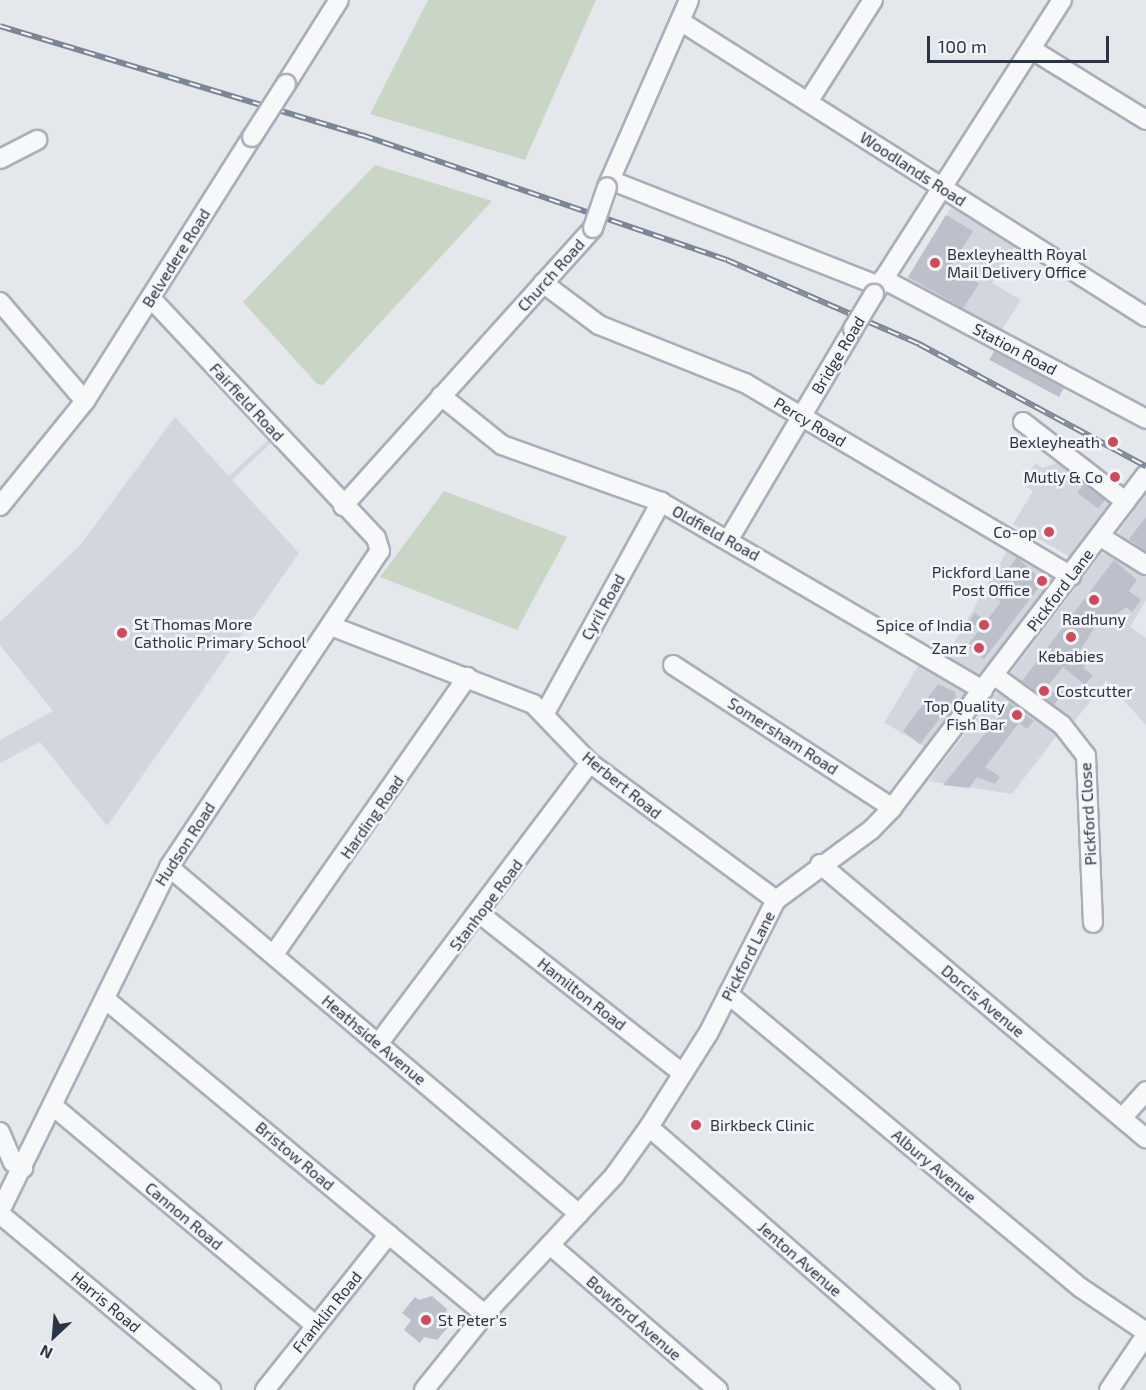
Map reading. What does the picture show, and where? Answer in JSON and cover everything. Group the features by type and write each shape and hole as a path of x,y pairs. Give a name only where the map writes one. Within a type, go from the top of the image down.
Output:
{"street":[{"name":"Belvedere Road","path":"0,506 85,401 339,0"},
{"name":"Church Road","path":"344,506 593,228 609,183 689,0"},
{"path":"808,102 873,0"},
{"name":"Bridge Road","path":"729,539 939,187 1062,0"},
{"name":"Woodlands Road","path":"680,21 1146,318"},
{"path":"1031,49 1146,120"},
{"path":"0,159 37,140"},
{"name":"Station Road","path":"609,183 879,286 1146,419"},
{"name":"Percy Road","path":"543,283 599,325 745,383 1071,576"},
{"name":"Fairfield Road","path":"151,298 344,506"},
{"path":"0,302 85,401"},
{"name":"Oldfield Road","path":"441,396 502,445 661,502 729,539 983,690"},
{"path":"1023,422 1126,502"},
{"name":"Pickford Lane","path":"424,1390 485,1314 579,1214 649,1127 683,1074 728,994 776,900 820,864 871,830 892,808 1101,537 1142,480"},
{"name":"Cyril Road","path":"545,713 661,502"},
{"name":"Hudson Road","path":"0,1213 169,867 380,551 376,538 344,506"},
{"path":"1101,537 1146,565"},
{"name":"Herbert Road","path":"331,626 466,677 545,713 590,763 776,900"},
{"name":"Somersham Road","path":"673,665 892,808"},
{"name":"Pickford Close","path":"995,676 1062,725 1086,756 1093,923"},
{"name":"Harding Road","path":"273,954 466,677"},
{"name":"Stanhope Road","path":"378,1044 480,914 590,763"},
{"name":"Dorcis Avenue","path":"820,864 1146,1139"},
{"name":"Heathside Avenue","path":"169,867 579,1214"},
{"name":"Hamilton Road","path":"480,914 683,1074"},
{"name":"Albury Avenue","path":"728,994 1081,1287 1146,1334"},
{"name":"Bristow Road","path":"105,999 485,1314"},
{"path":"1122,1118 1146,1091"},
{"name":"Cannon Road","path":"53,1106 315,1325"},
{"name":"Jenton Avenue","path":"649,1127 951,1390"},
{"path":"0,1132 13,1162 23,1168"},
{"name":"Harris Road","path":"0,1213 211,1390"},
{"name":"Franklin Road","path":"265,1390 389,1234"},
{"name":"Bowford Avenue","path":"550,1245 718,1390"},
{"path":"1109,1390 1146,1334"}],"shaded area":[{"path":"953,205 1016,245 992,283 1021,300 1001,331 907,279"},
{"name":"St Thomas More Catholic Primary School","path":"175,417 229,476 268,440 271,443 232,480 299,553 107,826 40,742 0,763 0,740 53,711 0,645 0,622 81,544"},
{"path":"1065,460 1113,499 1070,557 1013,524 1033,491 1023,484 1035,463 1043,468"},
{"path":"1146,494 1146,553 1120,537 1119,531"},
{"path":"1007,551 1055,579 994,686 946,658"},
{"path":"1101,554 1111,554 1146,576 1146,600 1130,627 1146,638 1146,725 1106,681 1073,723 1010,674"},
{"path":"919,665 966,693 932,751 884,722"},
{"path":"996,693 1009,696 1058,734 1012,794 929,781"}],"green space":[{"path":"428,0 596,0 525,160 370,114"},
{"path":"375,165 492,201 323,385 317,384 243,302"},
{"path":"444,491 567,537 517,630 380,577"}],"building":[{"name":"Bexleyhealth Royal Mail Delivery Office","path":"946,215 973,231 951,266 979,284 963,308 908,277"},
{"path":"994,351 1064,388 1059,397 989,360"},
{"path":"1084,484 1105,500 1098,508 1077,493"},
{"path":"1146,517 1146,552 1129,539"},
{"path":"1017,557 1043,582 984,659 967,646 980,629 969,621 975,613 986,621 1001,602 991,594"},
{"path":"1114,560 1137,580 1129,591 1141,600 1132,612 1126,607 1109,620 1102,615 1080,651 1090,659 1083,668 1093,675 1085,685 1063,667 1047,687 1060,697 1054,705 1022,681"},
{"path":"938,684 955,692 956,697 920,744 903,731"},
{"path":"1010,703 1034,721 1027,729 1019,723 985,767 1000,777 995,784 977,777 969,788 943,785"},
{"name":"St Peter's","path":"432,1296 447,1309 445,1322 450,1325 437,1340 424,1337 420,1343 404,1330 411,1320 402,1313 415,1297 419,1300"}],"railway":[{"path":"0,26 362,135 727,260 919,344 1146,466"}],"place":[{"name":"Bexleyhealth Royal Mail Delivery Office","path":"935,263"},
{"name":"Bexleyheath","path":"1113,442"},
{"name":"Mutly & Co","path":"1115,477"},
{"name":"Co-op","path":"1049,532"},
{"name":"Pickford Lane Post Office","path":"1042,581"},
{"name":"Radhuny","path":"1094,600"},
{"name":"Spice of India","path":"984,625"},
{"name":"St Thomas More Catholic Primary School","path":"122,633"},
{"name":"Kebabies","path":"1071,637"},
{"name":"Zanz","path":"979,648"},
{"name":"Costcutter","path":"1044,691"},
{"name":"Top Quality Fish Bar","path":"1017,715"},
{"name":"Birkbeck Clinic","path":"696,1125"},
{"name":"St Peter's","path":"426,1320"}]}
